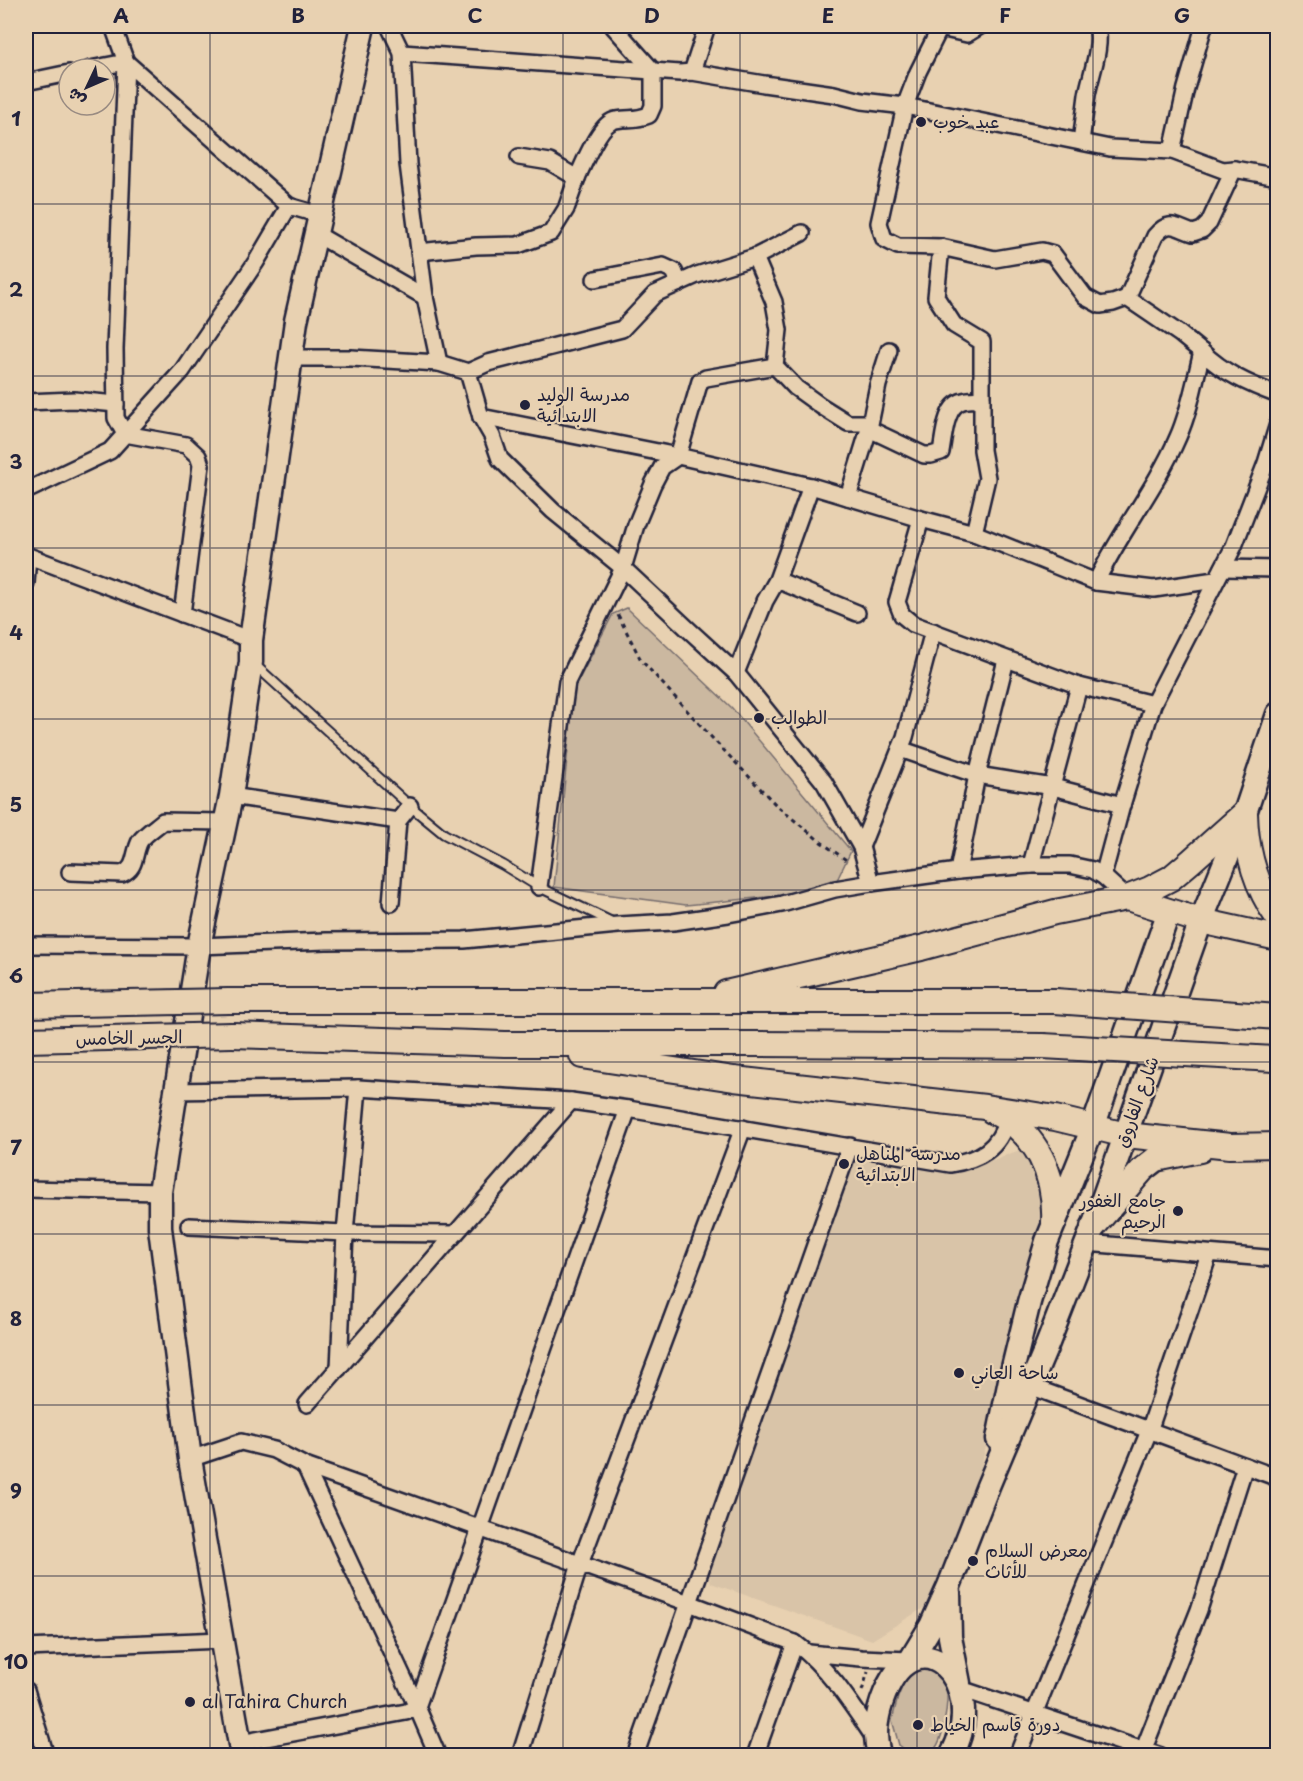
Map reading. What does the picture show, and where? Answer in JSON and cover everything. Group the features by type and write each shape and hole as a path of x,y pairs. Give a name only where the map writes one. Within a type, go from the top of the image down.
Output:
{"main road":[{"path":"241,1749 190,1459 160,1228 159,1192 199,945 231,796 296,321 363,26"},
{"name":"شارع الفاروق","path":"877,1749 879,1708 894,1675 910,1660 928,1631 949,1586 1030,1386 1090,1235 1201,921 1245,813 1278,714"},
{"path":"693,1002 921,948 1055,912 1127,898 1150,890 1171,878 1245,813"},
{"path":"1245,813 1245,837 1257,884 1278,918"},
{"path":"1127,898 1201,921 1278,938"},
{"name":"شارع الفاروق","path":"988,1486 1010,1380 1038,1269 1054,1222 1093,1127 1169,911"},
{"name":"الجسر الخامس","path":"26,1005 229,1001 693,1002"},
{"path":"693,1002 1055,1001 1278,1017"},
{"name":"الجسر الخامس","path":"26,1041 232,1035 504,1044"},
{"path":"504,1044 1043,1046 1276,1059"},
{"path":"504,1044 734,1079 985,1107 1055,1118 1126,1135 1230,1146 1278,1145"},
{"path":"985,1107 1007,1119 1032,1142 1048,1172 1055,1205 1054,1222"},
{"path":"1090,1235 1133,1179 1156,1159 1230,1146"},
{"name":"شارع الفاروق","path":"949,1586 949,1626 963,1704 963,1721 955,1752"},
{"path":"910,1660 921,1657 935,1660 953,1674 960,1688"}],"street":[{"path":"113,26 126,62 115,349 116,418 125,434"},
{"path":"388,26 402,53 408,164 425,297 440,363"},
{"path":"419,252 476,246 518,245 551,233 566,209 577,178 603,128 614,120 638,120 648,115 653,106 653,71 613,26"},
{"path":"693,72 707,26"},
{"path":"980,26 967,34 941,27 918,72 905,106 879,223 884,239 897,246 941,247 995,259 1042,251 1053,254 1085,297 1100,305 1113,303 1127,298 1155,236 1162,227 1171,225 1193,233 1203,230 1209,223 1234,169"},
{"path":"1081,142 1096,60 1097,26"},
{"path":"1172,151 1186,88 1204,26"},
{"path":"402,53 680,73 693,72 834,94 862,101 905,106 1110,148 1172,151 1223,170 1234,169 1278,177"},
{"path":"117,64 126,62"},
{"path":"126,62 289,206 425,297"},
{"path":"26,82 57,76"},
{"path":"519,157 550,162 577,178"},
{"path":"26,491 110,451 182,371 256,262 289,206"},
{"path":"290,358 351,358 440,363 468,372 488,363 622,329 655,294 697,275 755,257 802,233"},
{"path":"941,247 936,297 954,325 982,342 982,450 987,478 974,533"},
{"path":"755,257 774,302 779,330 775,366"},
{"path":"595,279 663,266 674,271 679,283"},
{"path":"1127,298 1180,334 1218,367 1255,386 1278,394"},
{"path":"848,497 889,350"},
{"path":"1096,582 1105,562 1147,496 1178,436 1193,392 1202,352"},
{"path":"775,366 796,388 848,423 869,426 924,455 941,452 949,415 955,405 962,401 982,399"},
{"path":"539,887 567,682 623,568 636,525 653,484 662,467 678,456 700,381 775,366"},
{"path":"468,372 481,417 492,436 500,459 553,511 623,568 736,672 824,782 861,847 871,883"},
{"path":"26,402 74,400 116,404"},
{"path":"481,417 678,456 811,486 974,533 1096,582 1154,590 1219,574 1278,569"},
{"path":"1104,876 1122,805 1153,704 1234,546 1266,463 1278,424"},
{"path":"125,434 186,445 198,456 201,465 183,614"},
{"path":"736,672 765,601 777,580 811,486"},
{"path":"921,519 897,602 902,615 913,624 1079,686 1153,704"},
{"path":"26,583 27,555 183,614 251,651"},
{"path":"777,580 857,613"},
{"path":"861,847 905,737 933,631"},
{"path":"958,871 977,775 1006,660"},
{"path":"1031,865 1079,686"},
{"path":"900,749 977,775 1053,787 1122,805"},
{"path":"231,796 398,822"},
{"path":"391,903 398,822 410,806"},
{"path":"70,872 122,874 129,871 141,840 163,821 224,822"},
{"path":"26,945 199,945 464,940 673,922 782,904 835,889 871,883 958,871 1031,865 1082,867 1104,876 1127,898"},
{"path":"176,1091 358,1088 571,1101 628,1108 950,1164 981,1155 1003,1132 1007,1119"},
{"path":"339,1368 345,1233 358,1088"},
{"path":"307,1404 571,1101"},
{"path":"241,1749 405,1712 417,1707 628,1108"},
{"path":"520,1755 580,1564 742,1128"},
{"path":"635,1755 850,1146"},
{"path":"26,1189 159,1192"},
{"path":"189,1226 345,1233 455,1234"},
{"path":"1090,1235 1209,1254 1278,1259"},
{"path":"1017,1755 1149,1431 1209,1254"},
{"path":"1030,1386 1278,1478"},
{"path":"190,1459 241,1442 274,1450 305,1466 795,1643 809,1653 847,1700 877,1749"},
{"path":"305,1466 438,1755"},
{"path":"1142,1753 1199,1610 1245,1466"},
{"path":"26,1648 222,1640"},
{"path":"755,1755 795,1643"},
{"path":"809,1653 910,1660"},
{"path":"960,1688 1142,1753 1161,1755"},
{"path":"26,1690 46,1755"}],"lane":[{"path":"251,651 410,806 444,834 539,887 618,925"}],"path":[{"path":"616,584 618,616 641,660 777,806 852,865 871,883"},
{"path":"847,1700 860,1695 868,1670 859,1670 861,1658"}],"shaded area":[{"path":"627,608 732,708 851,851 837,880 817,889 787,895 686,905 554,887 574,689 613,614"},
{"path":"1041,1142 1047,1214 975,1489 925,1607 872,1640 711,1583 709,1575 855,1155 972,1168"},
{"path":"931,1668 947,1681 945,1722 933,1751 925,1756 912,1755 899,1745 892,1720 905,1680 913,1671"}],"place":[{"name":"عبد خوب","path":"921,122"},
{"name":"مدرسة الوليد الابتدائية","path":"525,405"},
{"name":"الطوالب","path":"759,718"},
{"name":"مدرسة المناهل الابتدائية","path":"844,1164"},
{"name":"جامع الغفور الرحيم","path":"1178,1211"},
{"name":"ساحة العاني","path":"959,1373"},
{"name":"معرض السلام للأثاث","path":"973,1561"},
{"name":"al Tahira Church","path":"190,1702"},
{"name":"دورة قاسم الخياط","path":"918,1725"}]}
